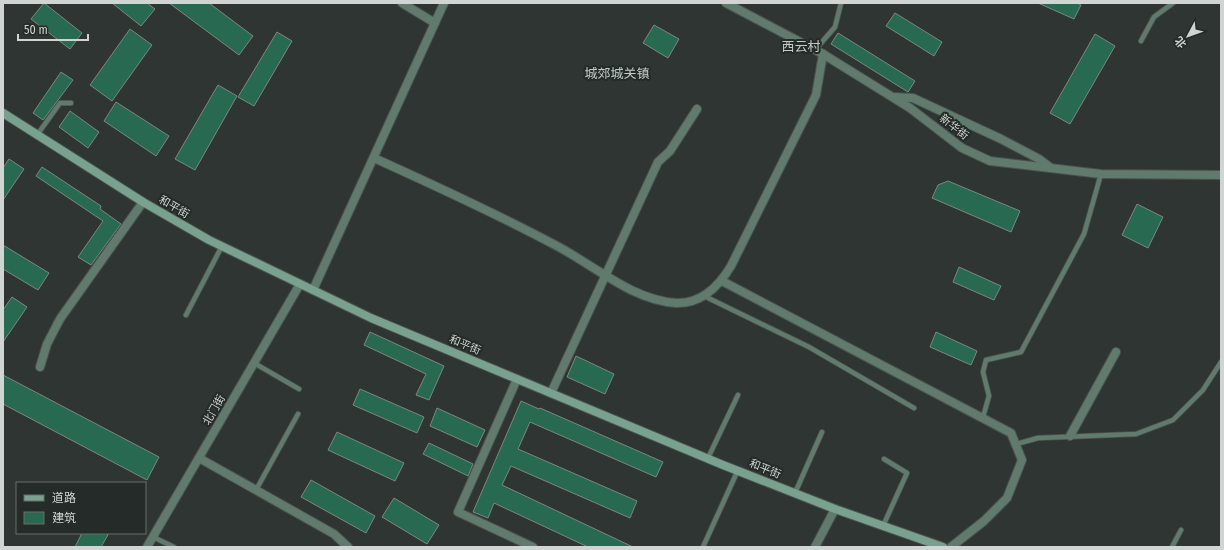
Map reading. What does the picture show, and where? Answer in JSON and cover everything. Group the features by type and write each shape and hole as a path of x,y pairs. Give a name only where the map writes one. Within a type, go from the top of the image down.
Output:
{"main road":[{"name":"和平街","path":"3,113 144,202 222,246 371,318 795,493 835,509 943,547"}],"street":[{"path":"402,3 435,22"},
{"path":"313,290 444,3"},
{"name":"新华街","path":"726,3 819,52 894,97 962,148 990,161 1101,174 1221,175"},
{"path":"374,158 483,207 568,251 614,281 661,301 678,303 695,300 704,296 722,281 816,95 819,52"},
{"path":"894,97 913,98 1001,139 1039,159 1052,168"},
{"path":"551,393 658,162 670,152 697,109"},
{"path":"40,366 47,344 60,319 144,202"},
{"path":"722,281 1012,433 1022,460 1006,498 984,521 951,547"},
{"name":"北门街","path":"147,547 300,284"},
{"path":"1070,436 1116,352"},
{"path":"517,379 458,512 533,547"},
{"path":"199,458 334,534 348,547"},
{"path":"815,547 835,509"}],"lane":[{"path":"819,52 835,27 840,3"},
{"path":"1141,41 1154,17 1173,3"},
{"path":"37,135 60,103 71,103"},
{"path":"983,418 989,396 983,372 986,360 1021,352 1084,234 1101,174"},
{"path":"186,315 222,246"},
{"path":"704,296 809,347 914,408"},
{"path":"1016,444 1038,438 1136,434 1172,420 1203,390 1221,362"},
{"path":"254,363 299,389"},
{"path":"708,458 738,395"},
{"path":"256,490 298,414"},
{"path":"795,493 822,432"},
{"path":"883,526 907,473 884,459"},
{"path":"703,547 738,470"},
{"path":"1172,547 1181,530"},
{"path":"153,537 174,547"}],"building":[{"path":"44,3 82,33 70,49 31,19"},
{"path":"112,3 147,3 155,9 141,26"},
{"path":"169,3 209,3 253,36 239,55"},
{"path":"1038,3 1077,3 1081,5 1074,19"},
{"path":"895,13 942,42 934,56 886,26"},
{"path":"654,25 679,39 668,58 643,43"},
{"path":"130,29 152,45 112,101 90,85"},
{"path":"277,32 292,41 254,106 238,97"},
{"path":"838,33 915,81 908,92 831,44"},
{"path":"1095,34 1115,46 1070,124 1050,113"},
{"path":"61,72 73,80 43,120 33,113"},
{"path":"218,85 237,96 195,170 175,159"},
{"path":"116,102 169,136 156,156 104,121"},
{"path":"70,111 99,132 88,148 59,127"},
{"path":"9,159 24,169 3,200 3,168"},
{"path":"42,167 101,206 100,209 121,224 91,265 78,257 103,221 36,176"},
{"path":"948,181 1020,211 1011,232 932,198 938,185"},
{"path":"1137,204 1163,217 1148,248 1122,235"},
{"path":"3,245 49,273 38,290 3,269"},
{"path":"959,267 1001,286 994,300 953,282"},
{"path":"12,297 27,307 3,342 3,310"},
{"path":"370,332 444,366 429,400 416,395 426,374 364,345"},
{"path":"936,332 977,351 971,365 930,347"},
{"path":"576,356 614,374 605,394 567,377"},
{"path":"3,375 159,457 147,480 3,404"},
{"path":"360,389 424,417 417,433 353,405"},
{"path":"521,401 663,462 656,477 530,422 518,449 637,501 630,518 511,466 502,485 633,547 588,547 494,503 488,518 473,512"},
{"path":"437,408 485,430 477,447 430,426"},
{"path":"337,432 404,463 395,481 328,450"},
{"path":"429,443 473,464 468,476 423,454"},
{"path":"311,480 375,516 366,533 301,497"},
{"path":"394,498 439,525 427,544 382,517"},
{"path":"82,534 108,534 101,547 75,547"}],"district":[{"name":"西云村","path":"801,46"},
{"name":"城郊城关镇","path":"617,73"}]}
